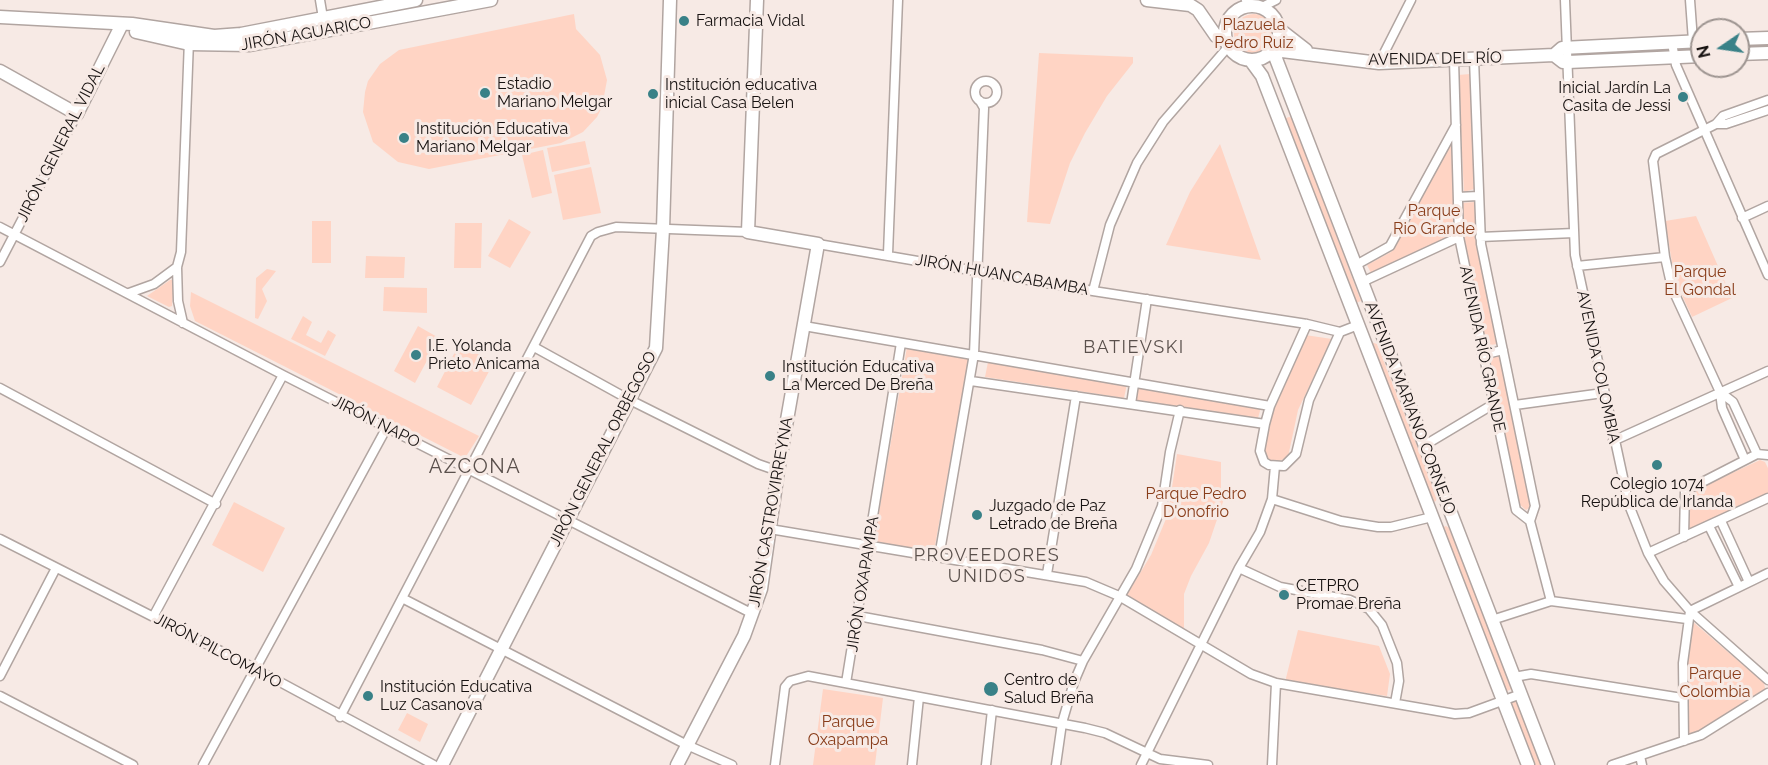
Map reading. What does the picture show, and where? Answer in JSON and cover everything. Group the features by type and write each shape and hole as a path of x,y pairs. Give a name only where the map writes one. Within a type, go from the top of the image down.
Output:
{"main road":[{"name":"JIRÓN AGUARICO","path":"189,39 241,34 416,0"},
{"name":"JIRÓN AGUARICO","path":"0,17 122,24 132,32 250,45 454,3 491,0"},
{"name":"JIRÓN GENERAL ORBEGOSO","path":"442,765 500,648 656,348 663,229 670,0"},
{"path":"748,232 757,0"},
{"path":"1147,0 1190,5 1198,10 1216,36 1227,44 1237,57 1251,61 1267,56 1273,50 1279,29 1273,16 1246,4 1229,17 1225,25 1227,44"},
{"name":"JIRÓN GENERAL VIDAL","path":"77,114 122,24"},
{"name":"AVENIDA DEL RÍO","path":"1279,29 1293,42 1317,55"},
{"path":"1750,39 1768,38"},
{"name":"AVENIDA DEL RÍO","path":"1273,50 1379,63 1554,55 1562,48 1690,42"},
{"name":"AVENIDA MARIANO CORNEJO","path":"1273,50 1548,765"},
{"path":"1750,54 1768,53"},
{"name":"AVENIDA DEL RÍO","path":"1554,55 1563,62 1690,56"},
{"name":"AVENIDA MARIANO CORNEJO","path":"1251,61 1262,76 1527,765"},
{"path":"0,71 77,114"},
{"path":"1278,117 1296,110"},
{"name":"JIRÓN HUANCABAMBA","path":"748,232 818,244"},
{"name":"JIRÓN CASTROVIRREYNA","path":"677,765 753,614 761,589 778,471 818,244"},
{"path":"1372,309 1362,308 1358,325 1372,334 1379,327"},
{"path":"1436,501 1449,508 1444,521 1431,515 1436,501"}],"street":[{"path":"320,0 323,18"},
{"path":"888,255 898,0"},
{"path":"1246,4 1276,0"},
{"path":"1379,63 1411,0"},
{"name":"AVENIDA COLOMBIA","path":"1565,0 1577,266 1613,441 1629,505 1648,553 1688,615 1768,680"},
{"path":"1690,0 1693,18"},
{"path":"184,323 179,311 177,267 181,252 189,39"},
{"path":"1672,43 1673,57 1703,130 1768,275"},
{"path":"1093,291 1110,225 1137,163 1162,122 1227,44"},
{"name":"AVENIDA RÍO GRANDE","path":"1474,59 1480,237 1535,506 1530,521 1551,601"},
{"name":"AVENIDA RÍO GRANDE","path":"1454,60 1459,237 1492,405 1516,510 1530,521"},
{"path":"1745,460 1722,408 1720,392 1672,288 1665,257 1653,161 1656,154 1716,124 1723,116 1768,100"},
{"path":"939,557 974,354 985,103"},
{"path":"1716,124 1726,124 1768,110"},
{"name":"JIRÓN GENERAL VIDAL","path":"0,262 77,114"},
{"path":"1356,265 1390,246 1456,124"},
{"path":"1458,197 1478,196"},
{"path":"1742,218 1768,206"},
{"name":"JIRÓN NAPO","path":"0,227 469,471 753,614"},
{"name":"JIRÓN HUANCABAMBA","path":"340,717 591,236 616,227 748,232"},
{"path":"1480,237 1574,233"},
{"path":"1362,282 1459,237"},
{"name":"JIRÓN HUANCABAMBA","path":"818,244 1093,291 1307,324 1340,332"},
{"path":"1577,266 1665,257"},
{"path":"129,293 154,284 177,267"},
{"path":"1131,404 1147,299"},
{"path":"1307,324 1270,406 1265,424 1261,457 1264,462 1275,466 1291,462 1296,454 1309,400 1340,332 1358,325"},
{"path":"804,326 1270,406"},
{"name":"JIRÓN OXAPAMPA","path":"846,683 901,343"},
{"path":"534,347 630,400 758,464 778,471"},
{"path":"1482,355 1503,350"},
{"path":"1613,441 1768,371"},
{"path":"153,617 216,504 283,375"},
{"path":"971,381 1265,424"},
{"path":"0,388 216,504"},
{"path":"1720,392 1733,402 1757,454"},
{"path":"1515,405 1603,393"},
{"path":"1047,574 1076,396"},
{"path":"1425,445 1492,405"},
{"path":"1056,765 1062,723 1083,661 1136,569 1162,506 1170,452 1180,410"},
{"path":"203,765 387,427"},
{"path":"1684,537 1685,491 1757,454 1768,454"},
{"path":"1142,765 1203,646 1239,568 1260,532 1272,499 1275,466"},
{"path":"1648,553 1768,498"},
{"path":"1272,499 1341,521 1378,527 1391,527 1431,515"},
{"path":"1721,521 1749,582"},
{"path":"1709,526 1739,587"},
{"path":"770,529 1086,582 1119,596 1251,674 1276,683 1455,714 1469,713 1521,694"},
{"name":"JIRÓN PILCOMAYO","path":"0,539 254,668 340,717 434,765"},
{"path":"0,676 56,568"},
{"path":"1239,568 1280,587 1350,600 1369,609 1383,625 1397,663 1399,681 1395,703"},
{"path":"1492,620 1551,601 1688,615 1768,573"},
{"path":"402,598 687,745 732,765"},
{"path":"1684,741 1682,698 1688,615"},
{"path":"858,616 1042,650 1083,661"},
{"path":"1514,677 1531,674 1682,698"},
{"path":"775,765 782,696 790,681 808,676 1062,723 1105,733 1171,762 1208,765"},
{"path":"1272,765 1276,683"},
{"path":"1612,765 1641,760 1718,726 1768,693"},
{"path":"0,696 133,765"},
{"path":"912,765 919,697"},
{"path":"986,765 992,710"}],"green space":[{"name":"Estadio Mariano Melgar","path":"574,14 576,29 600,55 607,80 602,107 597,117 583,132 561,143 429,169 398,162 373,142 363,112 368,81 380,64 399,50"},
{"name":"Plazuela Pedro Ruiz","path":"1254,14 1268,20 1274,34 1268,48 1254,54 1240,48 1234,34 1240,20"},
{"path":"1039,53 1133,57 1133,63 1107,96 1070,163 1050,224 1027,222"},
{"path":"1470,74 1474,189 1464,192 1458,75"},
{"path":"1292,118 1361,301 1350,305 1281,120"},
{"path":"585,141 590,164 552,172 547,148"},
{"path":"1220,144 1261,260 1166,245 1190,192"},
{"name":"Parque Rio Grande","path":"1449,144 1453,144 1456,233 1372,275 1367,265 1391,252"},
{"path":"543,150 552,193 532,198 522,155"},
{"path":"591,167 601,213 563,220 554,175"},
{"path":"1475,202 1478,242 1497,344 1485,346 1467,257 1462,219 1461,203"},
{"name":"Parque El Gondal","path":"1696,216 1732,298 1692,317 1675,280 1665,221"},
{"path":"509,219 531,232 510,268 488,256"},
{"path":"312,221 331,221 331,263 312,263"},
{"path":"455,223 482,223 481,268 454,268"},
{"path":"366,256 405,257 404,278 365,278"},
{"path":"267,269 276,271 262,289 267,301 258,319 255,318 256,278"},
{"path":"170,280 174,280 172,306 169,307 147,296"},
{"path":"384,287 427,288 427,313 383,311"},
{"path":"191,292 479,436 465,458 195,321 190,306"},
{"path":"303,316 312,322 306,335 321,343 328,330 336,335 325,356 291,339"},
{"path":"418,326 439,338 415,383 394,371"},
{"path":"1305,335 1332,339 1298,410 1288,457 1277,462 1263,458 1262,451 1273,406"},
{"path":"1361,339 1377,344 1437,497 1436,501 1429,504"},
{"path":"459,344 494,362 471,405 437,387"},
{"path":"907,347 969,358 934,551 874,542"},
{"path":"1501,355 1532,506 1526,510 1519,504 1488,357"},
{"path":"988,362 1127,384 1124,398 985,377"},
{"path":"1139,386 1261,407 1257,422 1136,402"},
{"name":"Parque Pedro D'onofrio","path":"1177,454 1221,462 1221,490 1225,496 1209,543 1184,594 1184,629 1125,598 1151,555 1168,514"},
{"path":"1760,460 1765,462 1768,468 1768,493 1691,529 1687,526 1687,494"},
{"path":"234,502 285,528 263,572 212,545"},
{"path":"1446,526 1449,528 1512,689 1499,694 1438,529"},
{"name":"Parque Colombia","path":"1693,622 1764,683 1765,688 1764,692 1691,736 1685,732 1687,626"},
{"path":"1298,630 1379,646 1390,674 1387,696 1285,682"},
{"name":"Parque Oxapampa","path":"823,689 883,698 875,765 813,765"},
{"path":"1515,697 1541,765 1526,765 1502,704"},
{"path":"407,713 428,724 420,742 398,730"}],"place":[{"name":"Farmacia Vidal","path":"684,21"},
{"name":"Estadio Mariano Melgar","path":"485,93"},
{"name":"Institución educativa inicial Casa Belen","path":"653,94"},
{"name":"Inicial Jardín La Casita de Jessi","path":"1683,97"},
{"name":"Institución Educativa Mariano Melgar","path":"404,138"},
{"name":"I.E. Yolanda Prieto Anicama","path":"416,355"},
{"name":"Institución Educativa La Merced De Breña","path":"770,376"},
{"name":"Colegio 1074 República de Irlanda","path":"1657,465"},
{"name":"Juzgado de Paz Letrado de Breña","path":"977,515"},
{"name":"CETPRO Promae Breña","path":"1284,595"},
{"name":"Centro de Salud Breña","path":"991,689"},
{"name":"Institución Educativa Luz Casanova","path":"368,696"}],"district":[{"name":"BATIEVSKI","path":"1134,348"},
{"name":"AZCONA","path":"475,467"},
{"name":"PROVEEDORES UNIDOS","path":"987,566"}]}
